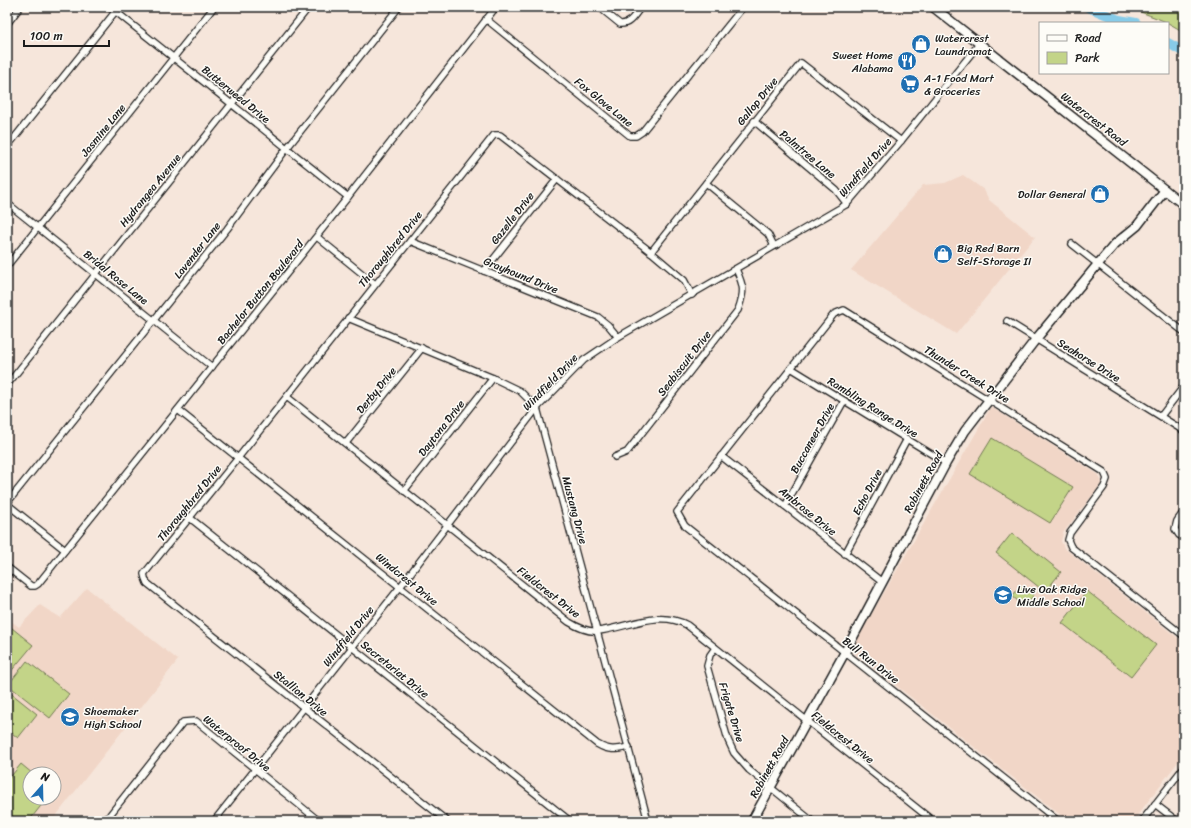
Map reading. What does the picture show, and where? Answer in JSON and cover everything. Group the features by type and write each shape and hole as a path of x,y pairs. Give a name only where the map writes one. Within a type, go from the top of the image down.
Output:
{"street":[{"path":"7,24 20,7"},
{"name":"Butterweed Drive","path":"110,7 117,9 173,58 348,197"},
{"name":"Jasmine Lane","path":"7,266 214,7"},
{"name":"Hydrangea Avenue","path":"7,385 309,7"},
{"name":"Lavender Lane","path":"7,504 227,230 286,148 399,7"},
{"name":"Bachelor Button Boulevard","path":"7,567 31,586 38,584 317,237 496,7"},
{"path":"598,7 620,24 629,22 641,7"},
{"name":"Fox Glove Lane","path":"486,19 622,131 630,136 636,136 642,132 743,7"},
{"name":"Watercrest Road","path":"933,7 1184,205"},
{"path":"7,147 117,9"},
{"name":"Windfield Drive","path":"214,821 448,526 537,408 584,360 618,337 848,204 979,44"},
{"name":"Gallop Drive","path":"651,252 801,63 901,141"},
{"name":"Palmtree Lane","path":"754,121 836,190 848,204"},
{"name":"Thoroughbred Drive","path":"145,578 144,574 287,397 494,135 500,135 651,252 684,280 692,295"},
{"name":"Gazelle Drive","path":"484,271 557,178"},
{"path":"706,183 768,234 774,246"},
{"name":"Robinett Road","path":"752,821 845,652 946,463 965,431 1036,339 1098,264 1115,244 1137,226 1165,190"},
{"name":"Bridal Rose Lane","path":"7,203 212,367"},
{"path":"317,237 376,284"},
{"name":"Grayhound Drive","path":"410,241 598,317 608,325 618,337"},
{"path":"1072,244 1184,332"},
{"name":"Seabiscuit Drive","path":"615,457 627,452 738,310 742,300 743,286 736,269"},
{"name":"Thunder Creek Drive","path":"677,512 834,314 844,310 1104,472 1107,479 1104,487 1070,533 1068,540 1071,547 1184,636"},
{"path":"348,318 493,378 520,391 537,408"},
{"name":"Seahorse Drive","path":"1007,321 1184,431"},
{"name":"Derby Drive","path":"346,444 422,348"},
{"name":"Rambling Range Drive","path":"791,368 946,463"},
{"name":"Daytona Drive","path":"404,491 493,378"},
{"path":"1161,416 1184,386"},
{"name":"Fieldcrest Drive","path":"287,397 569,622 585,630 597,632 654,619 672,619 687,625 933,821"},
{"name":"Buccaneer Drive","path":"786,506 844,400"},
{"name":"Mustang Drive","path":"537,408 648,821"},
{"name":"Windcrest Drive","path":"178,410 597,744 604,748 615,750 629,747"},
{"name":"Echo Drive","path":"845,554 907,439"},
{"name":"Ambrose Drive","path":"721,456 882,582"},
{"path":"7,504 65,550"},
{"name":"Bull Run Drive","path":"677,512 685,526 1058,821"},
{"path":"1184,512 1177,521 1175,529 1179,535 1184,538"},
{"name":"Secretariat Drive","path":"190,518 570,821"},
{"name":"Stallion Drive","path":"145,578 147,583 446,821"},
{"name":"Frigate Drive","path":"715,648 710,655 707,666 728,740 734,753 741,763 812,821"},
{"name":"Waterproof Drive","path":"105,821 183,722 196,721 319,821"},
{"path":"1142,821 1184,767"},
{"path":"1155,804 1177,821"}],"shaded area":[{"name":"Big Red Barn Self-Storage II","path":"963,175 984,190 989,200 1035,237 956,334 851,270 923,185 945,183"},
{"name":"Live Oak Ridge Middle School","path":"991,407 1099,475 1101,484 1063,533 1061,541 1064,548 1184,643 1184,754 1133,821 1068,821 851,650"},
{"name":"Shoemaker High School","path":"87,588 178,660 52,821 7,821 7,618 19,627 40,605 60,618"}],"green space":[{"path":"1128,7 1184,7 1184,33 1169,24 1169,22"},
{"path":"992,438 1073,487 1050,523 970,474"},
{"path":"1012,533 1061,572 1045,592 996,553"},
{"path":"1021,586 1034,595 1024,606 1012,596"},
{"path":"1087,591 1156,645 1131,677 1062,623"},
{"path":"7,624 33,645 8,675 7,674"},
{"path":"27,661 69,694 50,718 8,685"},
{"path":"7,690 37,714 18,738 7,729"},
{"path":"21,764 23,766 22,766 22,806 41,806 29,821 7,821 7,781"}],"waterway":[{"path":"1088,7 1119,20 1130,22"},
{"path":"1169,44 1184,52"}],"place":[{"name":"Watercrest Laundromat","path":"921,44"},
{"name":"Sweet Home Alabama","path":"907,61"},
{"name":"A-1 Food Mart & Groceries","path":"910,84"},
{"name":"Dollar General","path":"1100,194"},
{"name":"Big Red Barn Self-Storage II","path":"943,254"},
{"name":"Live Oak Ridge Middle School","path":"1003,595"},
{"name":"Shoemaker High School","path":"70,717"}]}
